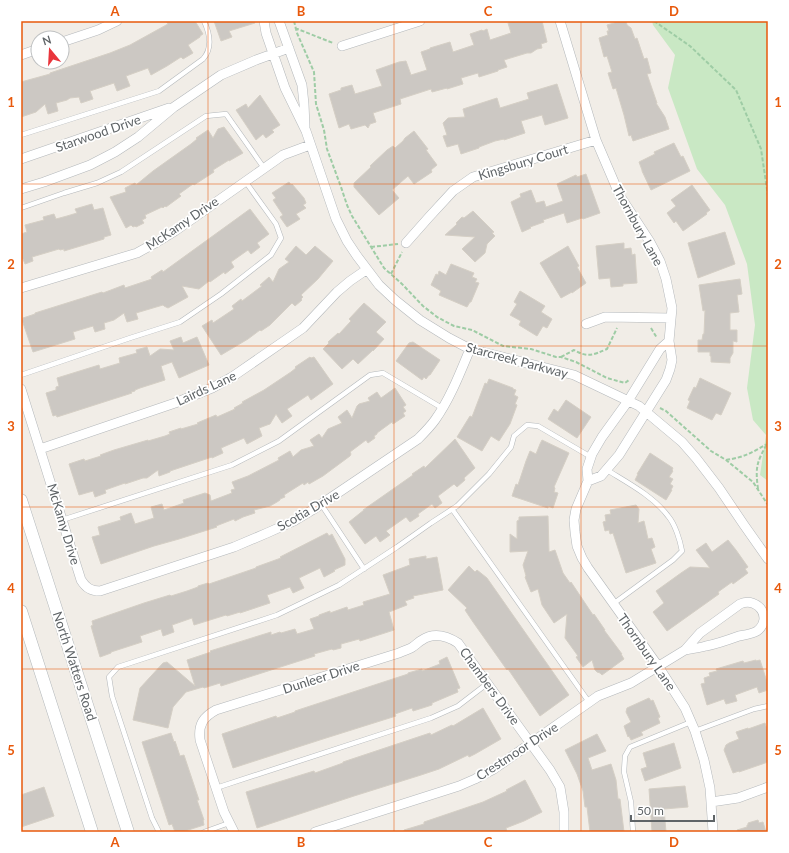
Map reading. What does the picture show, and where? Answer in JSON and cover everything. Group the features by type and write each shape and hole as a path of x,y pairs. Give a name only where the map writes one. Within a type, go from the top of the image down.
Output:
{"main road":[{"name":"North Watters Road","path":"21,500 128,832"},
{"path":"21,611 92,832"}],"street":[{"path":"70,39 98,30 117,21"},
{"name":"Starcreek Parkway","path":"264,21 266,32 285,88 306,131 336,219 347,241 366,270 379,285 420,320 470,349 574,375 631,397 646,413 682,442 696,458 719,488 768,560"},
{"name":"Starcreek Parkway","path":"279,21 302,85 306,131"},
{"path":"342,46 420,21"},
{"name":"Thornbury Lane","path":"560,21 596,140 620,196 650,242 660,261 666,279 672,308 669,341 672,360 666,380 619,455 601,476 588,481"},
{"name":"Starwood Drive","path":"21,189 90,165 115,152 138,137 174,107 222,75 256,60 289,48"},
{"name":"Starwood Drive","path":"21,158 174,107"},
{"name":"Kingsbury Court","path":"406,243 428,217 454,191 473,177 596,140"},
{"name":"McKamy Drive","path":"21,288 137,253 175,230 283,155 310,145"},
{"name":"Lairds Lane","path":"40,449 175,403 232,378 303,328 337,292 366,270"},
{"path":"586,324 605,317 671,318"},
{"name":"Thornbury Lane","path":"669,341 660,349 631,397 602,437 591,457 587,469 588,481 576,509 574,520 575,532 577,546 588,568 658,666 681,702 691,722 704,760 710,788 713,832"},
{"name":"Scotia Drive","path":"88,589 100,591 234,546 294,521 418,438 429,428 442,408 470,349"},
{"name":"McKamy Drive","path":"21,389 81,580 88,589"},
{"name":"Crestmoor Drive","path":"314,832 459,786 475,779 494,769 598,696 630,683 685,650 700,633 740,604 750,601 756,603 761,608 764,621 762,626 756,631 706,646 685,650"},
{"name":"Dunleer Drive","path":"216,788 200,740 199,732 200,725 204,718 210,713 399,653 411,648 423,639 432,636 441,636"},
{"name":"Chambers Drive","path":"441,636 450,638 458,643 532,743 550,770 560,788 564,812 564,832"},
{"path":"711,802 738,798 768,787"},
{"path":"216,788 224,812 234,832"}],"lane":[{"path":"21,135 159,91 207,55 210,48 209,31 204,21"},
{"path":"21,208 64,192 97,183 121,172 206,116 226,114 264,168"},
{"path":"21,375 180,322 221,294 271,255 280,238 276,224 245,180"},
{"path":"62,520 232,465 278,441 370,375 382,373 442,408"},
{"path":"159,832 152,818 112,696 109,677 118,667 277,615 339,585 457,506 489,474 511,447 514,436 527,426 538,426 591,457"},
{"path":"607,470 645,494 669,517 680,540 682,550 673,560 613,604"},
{"path":"321,504 364,569"},
{"path":"452,510 589,702"},
{"path":"216,788 431,718 458,706 488,683"},
{"path":"695,731 754,709 768,706"},
{"path":"633,832 631,802 624,772 625,756 630,747 691,722"},
{"path":"204,832 229,823"}],"path":[{"path":"654,21 690,46 736,90 761,149 768,196"},
{"path":"295,28 342,46"},
{"path":"371,247 406,243"},
{"path":"391,274 406,243"},
{"path":"561,357 574,350 582,354 592,355 607,350 617,328 624,328"},
{"path":"645,328 652,328 658,340"},
{"path":"625,383 634,377"},
{"path":"621,382 631,397"},
{"path":"651,404 666,411 711,451 726,460 753,482 768,505"},
{"path":"726,460 748,455 768,443"},
{"path":"758,490 756,474 757,464 768,443"}],"green space":[{"path":"652,21 768,21 768,481 760,475 766,435 753,420 747,388 755,325 747,264 725,205 697,169 668,88 675,55 653,25"}],"building":[{"path":"166,21 195,21 203,34 188,45 193,53 183,59 181,57 151,75 148,68 126,76 130,86 117,91 114,83 90,91 93,99 81,103 79,97 70,98 56,103 58,111 48,114 45,104 36,112 21,117 21,82 59,70 70,70 70,66 130,45 168,24"},
{"path":"214,21 254,21 255,23 229,31 232,37 221,41"},
{"path":"515,21 542,21 547,42 541,44 542,48 531,53 504,60 507,67 498,71 479,77 478,73 461,78 463,84 432,92 431,89 400,99 401,104 373,113 376,122 370,124 368,128 365,125 351,129 349,124 339,128 329,94 341,90 341,88 352,85 355,94 382,86 376,70 399,62 406,61 411,75 427,70 421,52 450,42 453,52 474,45 470,34 487,29 490,40 511,33 508,23"},
{"path":"626,21 627,25 631,28 635,39 637,38 644,59 647,58 651,73 647,74 656,103 665,117 669,129 633,141 631,135 629,136 616,88 613,89 608,73 612,72 607,56 604,57 599,38 608,35 607,31 609,31 607,25"},
{"path":"557,84 568,118 545,125 542,115 521,121 525,133 504,140 495,141 461,154 458,144 447,147 443,136 447,135 443,123 448,118 465,117 463,109 497,98 500,108 529,99 527,93"},
{"path":"260,95 280,125 272,130 274,132 266,138 263,134 256,140 236,110 246,104 248,108"},
{"path":"224,127 243,153 229,160 213,170 214,172 194,185 193,184 179,194 181,196 166,207 162,207 145,215 146,218 142,220 144,223 136,227 131,225 126,228 110,197 126,192 125,188 135,183 136,185 208,130 213,138 218,129"},
{"path":"414,131 428,149 426,150 437,165 431,170 432,172 414,184 408,176 392,190 399,198 379,215 354,187 354,183 387,150 393,146 395,148"},
{"path":"674,143 681,157 683,156 690,171 651,190 639,162 655,154 654,152"},
{"path":"586,174 600,213 567,223 564,213 543,220 544,222 530,227 531,228 522,232 511,202 521,197 520,194 531,190 536,203 544,201 546,207 563,201 557,184 576,175 577,177"},
{"path":"289,182 304,198 306,203 303,205 306,208 296,214 300,219 287,227 280,217 283,215 273,200 276,198 272,193"},
{"path":"692,185 710,210 706,213 707,214 683,231 676,221 674,223 667,213 676,206 671,200"},
{"path":"92,204 94,210 103,208 111,235 104,237 104,239 64,251 64,249 59,249 32,257 33,261 25,264 23,259 21,259 21,234 27,232 25,225 44,220 43,217 54,214 56,219 77,213 75,209"},
{"path":"250,209 269,234 257,243 260,247 251,254 248,250 231,262 234,267 225,274 224,272 199,289 182,286 188,297 168,308 163,305 136,313 138,319 127,322 124,313 114,320 104,323 105,329 95,332 93,326 73,332 75,339 33,352 22,320 23,318 124,285 125,288 152,279 151,277 162,270 163,272"},
{"path":"473,211 494,232 492,233 495,236 487,244 485,253 475,262 462,249 475,237 445,235 462,217 464,218"},
{"path":"725,232 735,264 698,278 688,243"},
{"path":"624,243 624,249 631,248 632,255 635,254 637,283 611,287 610,278 599,279 596,246"},
{"path":"296,246 306,255 315,246 333,261 318,279 301,295 303,297 301,299 302,300 295,306 292,303 270,325 221,355 202,326 212,320 213,323 234,309 232,306 241,299 242,301 262,286 260,285 269,277 273,282 279,269 289,262 285,259"},
{"path":"568,246 586,283 572,293 561,298 540,263"},
{"path":"451,264 474,273 472,277 477,279 475,282 479,283 471,302 467,307 439,295 441,291 431,285 439,271 446,275"},
{"path":"740,279 742,294 737,295 739,312 730,313 730,330 737,330 737,342 733,341 733,353 730,358 730,363 711,362 710,352 698,352 698,340 702,340 704,334 705,310 703,311 699,285"},
{"path":"520,291 545,306 541,312 552,319 547,328 543,326 537,336 519,325 521,321 510,315 517,304 514,302"},
{"path":"364,303 386,322 376,332 384,339 358,364 353,359 342,369 323,349 329,343 328,342 338,333 339,334 351,321 349,319"},
{"path":"181,337 183,343 197,337 209,365 179,378 172,362 161,366 165,380 140,388 131,392 132,393 57,417 56,415 53,416 46,393 56,390 56,387 59,386 57,378 99,365 100,369 120,363 119,358 137,353 136,350 147,347 150,356 160,349 174,350 170,341"},
{"path":"413,342 440,360 426,379 424,377 422,380 396,361 409,343"},
{"path":"310,357 314,357 333,384 311,400 308,395 287,409 292,416 282,423 276,414 270,424 259,428 262,436 247,444 244,438 221,448 223,453 212,458 159,476 158,470 147,478 125,483 105,490 106,493 95,497 93,491 79,495 69,464 84,459 85,461 114,450 165,436 170,434 169,432 198,424 197,423 216,415 217,417 235,409 234,408 243,403 242,402 264,390"},
{"path":"700,378 731,393 721,415 716,413 712,420 687,408 690,401 688,400 694,387 696,388"},
{"path":"489,379 513,388 516,390 514,395 518,397 515,404 517,405 510,424 499,441 491,436 482,451 457,437 470,416 472,417 485,383 487,384"},
{"path":"395,388 406,405 403,407 406,411 403,413 405,416 393,424 392,422 377,433 374,436 375,438 368,443 366,440 350,452 350,456 323,476 309,484 308,482 304,485 303,483 270,506 254,510 255,513 235,521 234,519 216,526 217,527 101,564 92,537 100,535 98,527 121,520 120,517 131,513 135,524 154,518 151,507 162,504 164,510 184,503 183,500 205,493 210,495 211,501 232,493 231,490 235,489 232,482 248,476 279,460 278,458 290,451 293,457 301,450 314,446 310,440 319,434 322,438 328,429 342,423 338,417 347,410 352,418 359,404 370,401 368,398 377,392 381,398"},
{"path":"566,400 591,417 577,438 548,419 554,409 558,412"},
{"path":"455,439 475,468 464,478 465,480 457,487 454,484 438,496 442,503 435,508 432,504 410,522 406,517 386,531 390,535 380,542 376,536 365,544 349,522 363,510 413,475 412,474 424,466 425,468"},
{"path":"542,440 569,453 554,487 554,492 558,493 553,508 548,506 548,508 512,496 516,484 518,485 530,451 536,454"},
{"path":"650,453 673,468 673,471 669,477 673,479 670,484 673,486 666,500 635,480"},
{"path":"636,505 639,509 638,523 644,521 648,539 652,538 655,547 651,549 656,563 626,573 613,533 610,534 609,530 605,531 603,522 606,521 605,515 611,514 610,510"},
{"path":"548,516 549,552 555,550 563,573 570,583 571,582 593,615 594,614 624,659 602,675 595,670 592,660 583,667 576,657 578,656 565,638 567,614 554,623 542,605 538,589 531,592 525,577 523,565 528,551 510,552 510,534 517,539 517,521 519,520 519,517"},
{"path":"327,533 329,536 332,534 345,559 345,565 324,577 320,568 299,578 304,588 293,593 290,587 267,595 270,603 240,613 226,615 194,625 192,618 172,625 174,632 163,636 161,629 140,636 142,642 100,657 91,626 93,625 92,621 256,568 281,558 280,557"},
{"path":"728,540 748,567 745,569 748,573 733,584 732,582 718,592 719,594 667,631 653,612 664,603 656,591 690,567 710,568 696,550 706,543 712,552"},
{"path":"426,556 426,559 437,557 443,590 413,596 414,598 405,601 407,605 389,612 394,630 360,641 359,639 341,644 341,648 314,654 315,656 221,686 220,683 186,692 173,707 168,728 133,720 140,688 163,663 167,662 195,686 187,660 211,652 210,651 271,632 271,635 295,629 297,634 314,629 310,619 330,611 330,613 347,607 348,610 364,605 363,602 390,594 383,575 410,565 409,559"},
{"path":"469,566 475,572 477,570 487,578 569,695 540,716 508,669 507,670 473,622 465,610 467,608 448,590"},
{"path":"447,657 460,688 457,689 458,692 432,703 432,705 413,711 412,708 395,714 396,716 233,768 222,734 276,716 277,718 408,673 422,669 422,671 440,664 439,661"},
{"path":"760,660 768,685 768,690 759,693 757,687 735,695 737,701 726,704 724,699 707,705 701,684 705,683 704,678 710,676 709,673 717,671 716,669 743,661 744,663"},
{"path":"649,698 651,701 653,700 660,717 658,718 660,723 641,732 643,735 631,740 629,736 628,737 624,726 631,722 626,712 627,708"},
{"path":"483,708 501,739 475,754 469,757 468,755 439,769 257,828 246,792 314,771 315,773 430,733 431,735 452,725 453,726"},
{"path":"765,723 768,732 768,762 733,773 724,750 726,745 739,739 736,732"},
{"path":"171,733 180,756 184,755 204,820 204,825 182,832 175,832 172,824 169,825 142,742"},
{"path":"597,734 606,751 588,758 592,770 611,764 616,780 618,799 620,799 624,832 590,832 587,807 585,807 583,791 577,774 565,750"},
{"path":"674,743 681,768 645,781 641,769 647,767 643,753"},
{"path":"525,780 542,812 506,828 507,832 404,832 404,830 424,824 424,822 483,802 507,791 506,790"},
{"path":"685,786 688,807 664,809 666,832 652,832 649,789"},
{"path":"44,787 54,816 21,827 21,795"},
{"path":"758,820 759,823 763,822 766,832 738,832 737,830 747,827 748,823"}]}
